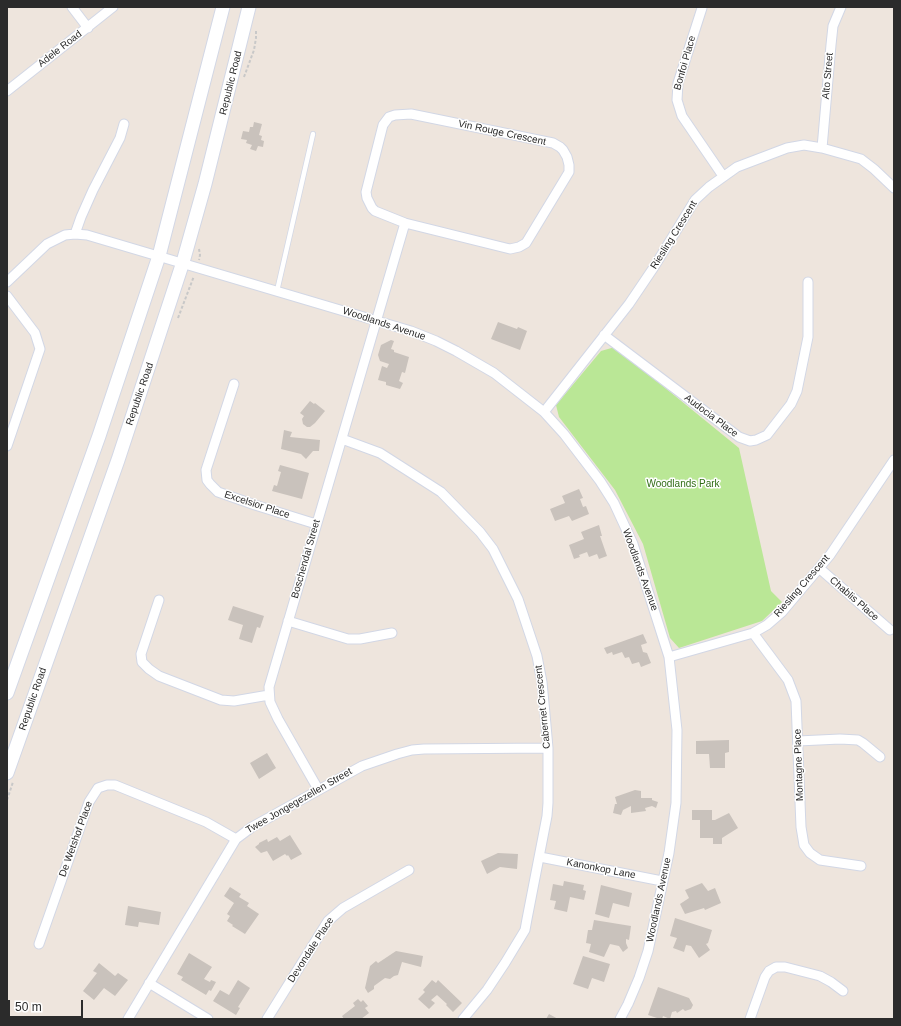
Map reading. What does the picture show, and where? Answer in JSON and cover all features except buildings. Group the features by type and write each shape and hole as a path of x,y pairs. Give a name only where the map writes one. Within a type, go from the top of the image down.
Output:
{"main road":[{"path":"7,693 99,436 159,256 223,7"},
{"name":"Republic Road","path":"7,773 118,460 183,262 205,184 249,7"}],"street":[{"path":"72,7 88,28"},
{"name":"Adele Road","path":"7,91 113,7"},
{"name":"Alto Street","path":"822,148 831,45 834,26 841,7"},
{"name":"Bonfoi Place","path":"702,8 678,83 677,100 682,116 723,176"},
{"name":"Vin Rouge Crescent","path":"411,114 554,143 560,147 567,157 569,172 529,239 526,243 519,247 510,249 405,223 375,211 370,204 366,192 383,125 389,117 411,114"},
{"path":"7,282 48,244 61,237 75,234 93,190 120,138 124,124"},
{"name":"Riesling Crescent","path":"544,412 629,304 654,267 695,200 723,176 737,167 787,148 804,145 822,148 861,159 894,188"},
{"path":"377,321 405,223"},
{"name":"Woodlands Avenue","path":"75,234 87,235 183,262 411,331 456,351 494,374 544,412 581,454 600,481 614,503 633,544 669,657 677,730 676,803 668,853 648,951 634,991 620,1019"},
{"name":"Audocia Place","path":"604,335 739,437 750,441 756,440 767,435 791,404 797,390 808,337 808,282"},
{"path":"7,296 34,333 40,349 7,446"},
{"name":"Boschendal Street","path":"318,790 278,719 270,702 269,687 377,321"},
{"name":"Excelsior Place","path":"234,384 206,470 207,480 218,492 316,524"},
{"name":"Cabernet Crescent","path":"342,439 380,453 441,492 480,532 493,549 518,599 537,656 542,682 548,748 548,803 540,857 525,930 487,990 463,1019"},
{"name":"Riesling Crescent","path":"669,657 753,633 767,625 782,612 842,538 894,460"},
{"name":"Chablis Place","path":"819,568 890,630"},
{"path":"159,600 141,654 142,662 149,669 159,676 221,700 234,701 269,695"},
{"path":"288,621 348,639 360,639 392,633"},
{"name":"Montagne Place","path":"753,633 788,680 797,710 804,845 810,853 820,860 861,866"},
{"path":"798,741 840,739 858,740 880,757"},
{"name":"Twee Jongegezellen Street","path":"128,1019 236,839 252,827 362,766 412,750 548,748"},
{"name":"De Wetshof Place","path":"39,944 88,802 98,788 106,785 115,785 206,822 236,839"},
{"name":"Kanonkop Lane","path":"540,857 662,881"},
{"name":"Devondale Place","path":"267,1019 328,921 343,908 409,870"},
{"path":"750,1019 765,977 769,971 776,967 785,967 820,976 832,982 843,991"},
{"path":"149,983 208,1019"}],"lane":[{"path":"277,290 313,134"}],"green space":[{"name":"Woodlands Park","path":"615,347 739,448 771,591 782,602 762,621 679,648 670,638 643,544 615,490 559,417 556,405 601,351"}]}
